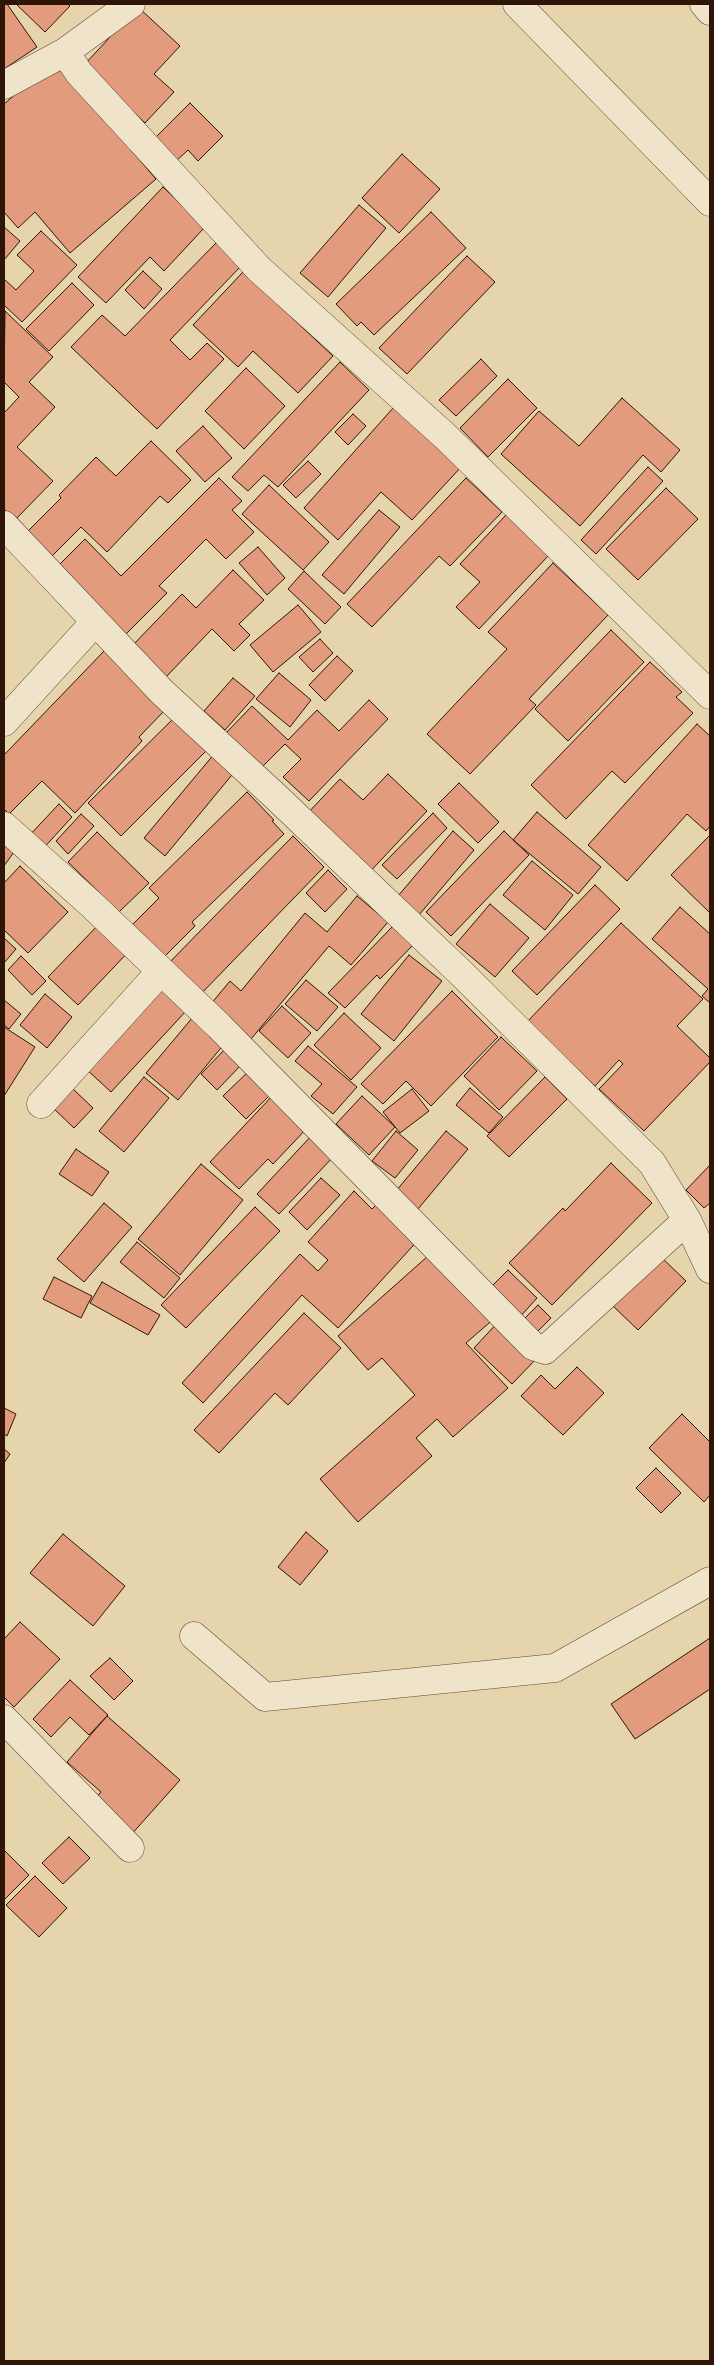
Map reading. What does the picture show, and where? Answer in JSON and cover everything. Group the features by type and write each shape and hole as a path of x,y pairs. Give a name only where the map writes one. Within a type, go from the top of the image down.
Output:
{"street":[{"path":"4,85 65,52 132,4"},
{"path":"517,4 710,202"},
{"path":"704,4 710,11"},
{"path":"65,52 79,73 259,269 445,436 710,695"},
{"path":"4,525 162,692 439,953 652,1163 687,1220 710,1269"},
{"path":"4,722 95,622"},
{"path":"4,826 161,971 252,1060 533,1346 545,1350 687,1220"},
{"path":"41,1104 161,971"},
{"path":"194,1636 265,1697 555,1668 710,1581"},
{"path":"4,1719 130,1848"}],"building":[{"path":"4,4 7,4 37,47 4,69"},
{"path":"16,4 67,4 70,6 45,32"},
{"path":"138,7 180,46 154,74 174,92 145,123 84,65"},
{"path":"54,61 156,179 70,253 35,212 18,228 4,212 4,104"},
{"path":"190,103 223,136 198,161 188,150 176,161 154,139"},
{"path":"402,154 440,189 399,233 362,198"},
{"path":"163,187 205,227 164,271 150,257 106,303 78,277"},
{"path":"359,205 386,228 328,297 300,273"},
{"path":"431,212 466,248 374,335 361,322 357,326 336,304"},
{"path":"4,227 20,241 4,260"},
{"path":"41,231 77,265 22,322 5,306 4,308 4,279 16,290 34,271 17,255"},
{"path":"217,242 241,266 170,340 190,360 207,343 224,359 157,429 71,347 102,315 125,336"},
{"path":"467,256 495,282 407,374 379,348"},
{"path":"143,271 162,289 144,309 125,290"},
{"path":"243,272 333,356 298,393 253,351 238,367 193,325"},
{"path":"72,283 94,305 49,351 26,329"},
{"path":"5,311 53,357 29,382 55,407 17,447 53,481 15,520 4,509 4,413 19,397 4,382"},
{"path":"481,359 497,376 456,416 439,400"},
{"path":"340,362 369,390 278,487 264,475 248,491 232,477"},
{"path":"246,368 285,406 244,449 205,411"},
{"path":"508,379 537,408 488,457 460,428"},
{"path":"622,398 680,450 661,472 643,455 580,526 501,454 539,411 579,446"},
{"path":"394,407 462,466 412,520 381,492 338,540 304,508"},
{"path":"353,414 366,426 348,445 335,432"},
{"path":"203,426 232,458 205,482 176,451"},
{"path":"151,441 191,480 168,503 160,496 107,552 81,527 48,560 23,536 61,498 59,495 96,457 116,476"},
{"path":"308,461 321,474 296,498 283,485"},
{"path":"648,467 663,481 596,554 581,540"},
{"path":"219,478 242,501 232,510 254,532 226,559 206,539 159,586 167,593 125,635 57,567 85,539 121,576"},
{"path":"466,478 502,512 450,566 439,556 372,627 347,604"},
{"path":"269,485 329,542 303,570 242,514"},
{"path":"666,488 698,519 638,580 606,549"},
{"path":"379,510 400,527 344,594 322,575"},
{"path":"506,515 549,555 479,629 456,607 480,582 460,564"},
{"path":"258,547 285,578 267,595 239,563"},
{"path":"553,563 608,615 529,699 536,705 470,774 427,734 507,649 488,632"},
{"path":"233,570 264,600 239,624 250,635 234,651 212,629 165,678 132,646 182,594 196,608"},
{"path":"304,571 341,607 325,624 288,589"},
{"path":"298,605 321,632 273,672 250,645"},
{"path":"611,630 644,662 568,741 535,709"},
{"path":"320,639 333,653 313,672 299,657"},
{"path":"106,649 167,708 139,737 142,741 75,813 42,781 9,814 4,809 4,755"},
{"path":"337,656 353,671 325,701 309,685"},
{"path":"650,662 682,692 676,697 693,713 625,783 612,771 566,819 531,785"},
{"path":"279,673 311,700 290,727 256,699"},
{"path":"233,678 255,696 225,730 204,711"},
{"path":"369,700 388,719 309,801 283,777 301,759 285,744 260,769 224,735 252,706 288,740 317,710 339,731"},
{"path":"178,714 211,746 121,836 88,803"},
{"path":"697,724 710,736 710,826 706,831 687,814 627,881 588,845"},
{"path":"215,753 236,770 165,856 144,838"},
{"path":"388,774 427,811 365,877 305,816 340,779 363,800"},
{"path":"459,783 499,822 478,843 438,804"},
{"path":"247,792 274,820 272,821 284,834 192,922 195,926 164,957 132,925 159,898 149,888"},
{"path":"59,804 72,817 40,852 26,839"},
{"path":"537,812 601,867 578,894 513,840"},
{"path":"433,813 447,828 397,879 382,865"},
{"path":"81,814 94,826 68,854 56,841"},
{"path":"453,831 474,850 419,915 398,896"},
{"path":"504,831 529,855 451,936 426,912"},
{"path":"97,832 149,883 119,912 68,862"},
{"path":"710,835 710,913 671,875"},
{"path":"293,836 324,867 197,998 165,967"},
{"path":"4,840 16,849 4,866"},
{"path":"532,861 573,895 545,930 503,895"},
{"path":"20,866 68,912 28,953 4,930 4,883"},
{"path":"328,870 347,889 325,912 306,893"},
{"path":"595,885 620,909 537,995 512,971"},
{"path":"357,896 388,922 351,965 329,946 251,1039 210,1005 230,981 241,991 305,913 327,932"},
{"path":"490,904 529,938 495,977 456,944"},
{"path":"680,907 710,934 710,1003 702,996 708,989 652,939"},
{"path":"103,920 132,948 78,1005 48,977"},
{"path":"621,923 703,999 677,1026 710,1058 710,1062 644,1131 599,1089 623,1064 619,1060 595,1086 527,1022"},
{"path":"394,925 413,945 380,979 377,975 345,1008 328,993"},
{"path":"4,938 16,949 4,963"},
{"path":"409,955 442,981 394,1041 361,1014"},
{"path":"21,956 46,981 32,995 8,970"},
{"path":"306,980 338,1007 317,1031 285,1004"},
{"path":"161,985 187,1010 111,1092 84,1067"},
{"path":"452,991 498,1037 431,1106 406,1081 383,1104 361,1084"},
{"path":"45,994 72,1017 47,1048 20,1025"},
{"path":"4,1000 21,1014 9,1029 4,1025"},
{"path":"282,1006 311,1033 288,1058 259,1031"},
{"path":"344,1013 381,1048 351,1080 314,1045"},
{"path":"193,1017 225,1043 178,1100 146,1073"},
{"path":"4,1027 35,1047 4,1096"},
{"path":"501,1037 537,1071 499,1110 464,1076"},
{"path":"228,1046 244,1062 217,1090 201,1074"},
{"path":"308,1046 357,1087 333,1114 311,1096 322,1084 295,1061"},
{"path":"250,1070 273,1092 246,1119 223,1096"},
{"path":"144,1077 169,1098 124,1152 99,1131"},
{"path":"545,1077 567,1099 509,1157 487,1136"},
{"path":"71,1087 93,1108 74,1128 52,1107"},
{"path":"470,1088 503,1117 489,1133 456,1105"},
{"path":"412,1089 429,1111 400,1133 383,1112"},
{"path":"275,1093 310,1125 273,1164 268,1159 239,1189 210,1162"},
{"path":"362,1096 395,1127 369,1155 336,1124"},
{"path":"396,1131 418,1150 395,1178 372,1161"},
{"path":"446,1131 468,1149 418,1209 396,1191"},
{"path":"313,1134 335,1155 279,1214 257,1194"},
{"path":"76,1149 109,1172 92,1196 59,1174"},
{"path":"611,1163 652,1203 552,1305 509,1263 563,1208 565,1211"},
{"path":"201,1164 243,1200 180,1275 138,1239"},
{"path":"710,1165 710,1203 704,1208 686,1190"},
{"path":"321,1178 340,1195 307,1230 289,1212"},
{"path":"354,1191 372,1209 380,1201 421,1237 338,1328 302,1295 203,1403 182,1383 300,1254 318,1271 328,1260 308,1242"},
{"path":"104,1203 132,1227 84,1282 57,1259"},
{"path":"255,1207 280,1231 186,1328 161,1305"},
{"path":"137,1242 180,1278 164,1298 120,1262"},
{"path":"428,1256 457,1288 464,1281 496,1317 466,1343 508,1388 453,1437 437,1419 416,1438 432,1456 358,1522 320,1479 415,1395 382,1358 368,1370 338,1336"},
{"path":"660,1256 686,1281 638,1330 612,1305"},
{"path":"508,1270 537,1298 519,1318 489,1289"},
{"path":"54,1277 92,1296 81,1318 43,1299"},
{"path":"102,1282 160,1315 148,1335 90,1303"},
{"path":"538,1305 551,1318 533,1336 520,1323"},
{"path":"304,1313 341,1348 288,1405 275,1393 219,1453 194,1430"},
{"path":"499,1321 538,1357 512,1384 474,1348"},
{"path":"577,1367 604,1393 563,1435 521,1396 541,1375 555,1389"},
{"path":"4,1408 16,1414 7,1436 4,1434"},
{"path":"682,1414 710,1442 710,1495 704,1502 649,1448"},
{"path":"4,1449 10,1454 4,1463"},
{"path":"656,1468 681,1493 661,1513 636,1488"},
{"path":"306,1532 328,1551 300,1585 278,1567"},
{"path":"63,1534 125,1586 93,1626 30,1573"},
{"path":"20,1622 60,1659 14,1707 4,1697 4,1639"},
{"path":"710,1638 710,1689 635,1739 611,1704"},
{"path":"110,1658 133,1681 114,1700 90,1676"},
{"path":"70,1680 108,1715 89,1735 70,1717 51,1737 33,1719"},
{"path":"107,1716 180,1780 130,1836 92,1802 101,1792 67,1762"},
{"path":"69,1837 90,1858 63,1884 42,1863"},
{"path":"4,1850 29,1875 4,1900"},
{"path":"35,1876 67,1908 39,1937 6,1905"}]}
